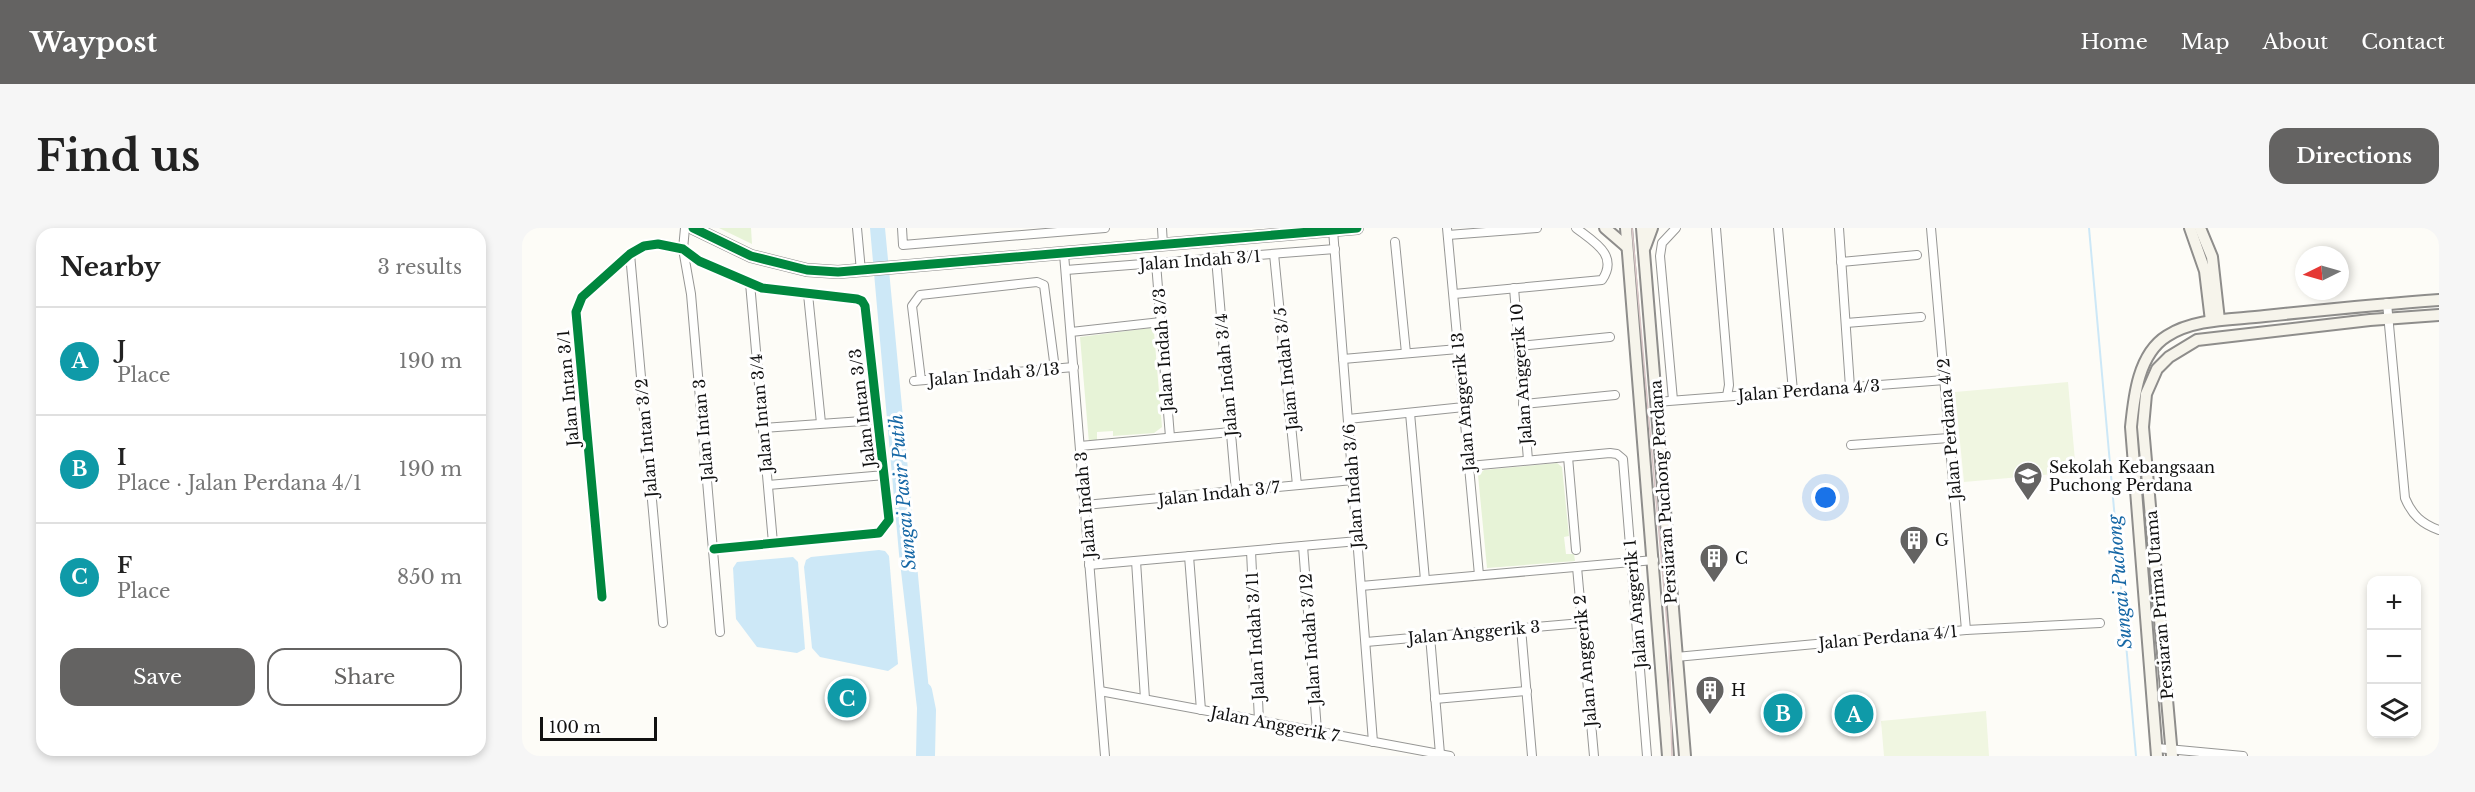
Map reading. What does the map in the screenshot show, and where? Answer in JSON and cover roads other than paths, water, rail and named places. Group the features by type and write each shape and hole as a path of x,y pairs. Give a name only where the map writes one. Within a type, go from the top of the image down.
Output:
{"main road":[{"path":"693,228 751,256 807,270 838,272 1357,228"},
{"path":"1605,228 1627,247"},
{"name":"Persiaran Puchong Perdana","path":"1626,228 1668,756"},
{"name":"Persiaran Puchong Perdana","path":"1642,228 1685,756"},
{"path":"1644,252 1652,228"},
{"path":"2190,228 2204,266 2213,303 2239,319"},
{"path":"2200,228 2212,257 2215,322"},
{"name":"Persiaran Prima Utama","path":"2157,752 2131,427 2135,390 2154,348 2166,336 2190,327 2215,322 2387,303 2439,300"},
{"path":"2190,327 2213,303"},
{"name":"Persiaran Prima Utama","path":"2171,753 2144,427 2146,394 2157,369 2169,357 2197,340 2239,333 2439,315"},
{"path":"2215,322 2239,333"},
{"path":"2197,340 2215,322"}],"street":[{"name":"Jalan Intan 3","path":"685,228 683,249 690,279 720,632"},
{"path":"857,228 866,270"},
{"path":"902,228 903,245 1049,230 1106,228"},
{"path":"1162,228 1163,245"},
{"path":"1448,232 1537,228"},
{"path":"1454,294 1602,280 1608,271 1607,257 1599,245 1576,228"},
{"path":"1673,400 1660,256 1662,243 1676,228"},
{"path":"1716,228 1729,385 1726,396"},
{"path":"1778,228 1794,391"},
{"path":"1839,228 1850,387"},
{"name":"Jalan Perdana 4/2","path":"1931,228 1966,630"},
{"name":"Jalan Indah 3/6","path":"1333,230 1373,742"},
{"name":"Jalan Anggerik 13","path":"1448,232 1479,576"},
{"path":"1395,242 1406,353"},
{"name":"Jalan Intan 3/1","path":"602,597 576,312 582,297 630,254 644,246 658,244 683,249"},
{"name":"Jalan Intan 3/3","path":"683,249 699,261 750,283 777,291 862,301 865,306 885,475 889,520 879,533 714,549"},
{"name":"Jalan Indah 3/1","path":"1066,270 1335,249"},
{"name":"Jalan Intan 3/2","path":"630,254 663,623"},
{"name":"Jalan Indah 3","path":"1065,254 1105,756"},
{"name":"Jalan Indah 3/5","path":"1275,254 1297,485"},
{"path":"1841,262 1917,255"},
{"name":"Jalan Indah 3/4","path":"1216,258 1236,492"},
{"name":"Jalan Indah 3/3","path":"1156,263 1170,437"},
{"name":"Jalan Indah 3/13","path":"1055,369 1044,285 1037,282 920,295 912,306 917,381 1055,369 1074,367"},
{"name":"Jalan Intan 3/4","path":"750,283 773,543"},
{"name":"Jalan Anggerik 10","path":"1514,288 1528,460"},
{"path":"808,294 821,423"},
{"path":"2387,303 2405,498 2415,516 2430,527 2439,530"},
{"path":"1846,323 1921,316"},
{"path":"1071,332 1161,322"},
{"path":"1519,346 1610,338"},
{"path":"1343,359 1458,349"},
{"name":"Jalan Perdana 4/3","path":"1656,402 1945,380"},
{"path":"1523,404 1615,395"},
{"path":"1348,419 1464,407"},
{"path":"1410,413 1425,580"},
{"path":"763,428 877,420"},
{"path":"1080,446 1231,432"},
{"path":"1851,446 1949,438"},
{"name":"Jalan Anggerik 1","path":"1568,457 1617,454 1623,459 1647,756"},
{"path":"1469,466 1568,457 1576,550"},
{"path":"768,485 885,475"},
{"name":"Jalan Indah 3/7","path":"1085,505 1353,480"},
{"path":"1089,565 1358,541"},
{"name":"Jalan Indah 3/12","path":"1303,546 1317,732"},
{"name":"Jalan Indah 3/11","path":"1251,551 1259,721"},
{"path":"1189,556 1201,710"},
{"path":"1361,586 1654,560"},
{"path":"1136,561 1145,699"},
{"name":"Jalan Anggerik 2","path":"1577,567 1594,756"},
{"name":"Jalan Anggerik 3","path":"1366,642 1582,623"},
{"name":"Jalan Perdana 4/1","path":"1676,657 1966,630 2100,623"},
{"path":"1521,628 1532,756"},
{"path":"1430,636 1440,754"},
{"name":"Jalan Anggerik 7","path":"1100,691 1450,756"},
{"path":"1435,699 1527,691"},
{"path":"2157,752 2243,756"}],"water":[{"path":"870,228 885,228 929,691 929,756 916,756 917,708 899,554"},
{"path":"885,551 889,556 898,664 888,671 820,657 812,648 804,567 806,560 811,557"},
{"path":"793,557 798,562 805,649 797,653 757,647 736,619 733,568 737,562"}],"waterway":[{"name":"Sungai Puchong","path":"2089,228 2136,756"},
{"name":"Sungai Pasir Putih","path":"925,690 929,710 928,756"}],"tram line":[{"path":"1632,228 1669,646 1672,756"}],"place":[{"name":"Sekolah Kebangsaan Puchong Perdana","path":"2028,502"},
{"name":"G","path":"1914,566"},
{"name":"C","path":"1714,584"},
{"name":"F","path":"847,698"},
{"name":"I","path":"1783,713"},
{"name":"J","path":"1854,714"},
{"name":"H","path":"1710,716"}]}
